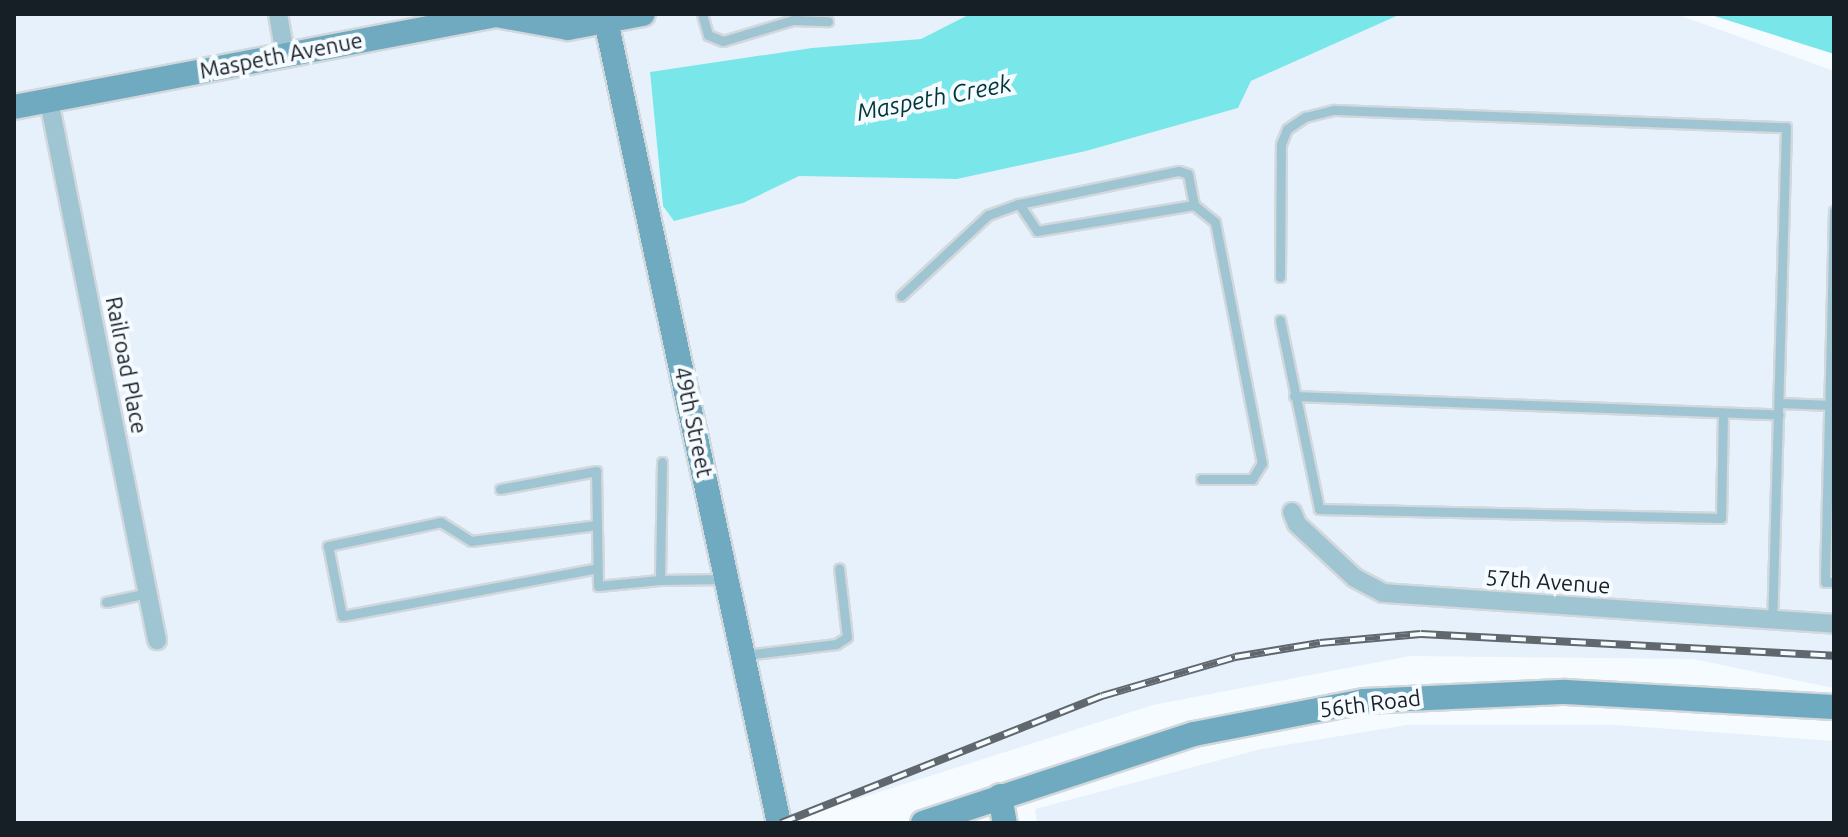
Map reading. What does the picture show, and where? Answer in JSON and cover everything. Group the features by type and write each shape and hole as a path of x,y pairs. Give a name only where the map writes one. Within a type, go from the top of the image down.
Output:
{"main road":[{"name":"Maspeth Avenue","path":"14,107 496,15 568,28 643,14"},
{"name":"49th Street","path":"606,21 779,823"},
{"name":"56th Road","path":"923,823 1194,734 1364,701 1554,691 1834,707"},
{"path":"1000,796 1005,823"}],"street":[{"path":"278,14 285,54"},
{"name":"Railroad Place","path":"49,101 157,640"},
{"name":"57th Avenue","path":"1292,512 1297,524 1355,578 1383,593 1834,624"}],"lane":[{"path":"702,14 708,35 723,41 757,28 809,17 828,21"},
{"path":"1280,277 1281,144 1287,129 1305,117 1334,110 1786,127 1772,620"},
{"path":"901,296 988,215 1019,204 1179,171 1188,174 1194,205 1215,222 1262,463 1252,479 1201,479"},
{"path":"1019,204 1037,231 1194,205"},
{"path":"1834,211 1825,582 1834,582"},
{"path":"1280,320 1319,509 1721,518 1723,413"},
{"path":"1294,396 1779,415"},
{"path":"1779,403 1831,405"},
{"path":"660,580 662,462"},
{"path":"500,489 596,471 598,586 660,580 728,579"},
{"path":"597,525 471,541 441,522 328,546 342,616 598,568"},
{"path":"745,655 836,644 847,637 839,568"},
{"path":"106,602 148,593"}],"shaded area":[{"path":"14,14 970,14 921,39 650,72 663,205 675,220 743,203 799,175 957,179 1086,151 1238,108 1251,81 1401,14 1680,14 1834,68 1834,688 1693,659 1410,656 1153,705 782,823 14,823"},
{"path":"1407,725 1616,725 1834,741 1834,823 1037,823 1035,809 1261,749"}],"water":[{"name":"Maspeth Creek","path":"970,14 1401,14 1251,81 1238,108 1086,151 957,179 799,176 743,203 674,221 663,206 650,72 812,48 921,39"},
{"path":"1680,14 1834,14 1834,68"}],"pier":[{"path":"1676,14 1708,14 1834,54 1834,71"}],"railway":[{"path":"781,823 1102,696 1235,657 1320,643 1421,634 1834,656"}]}
